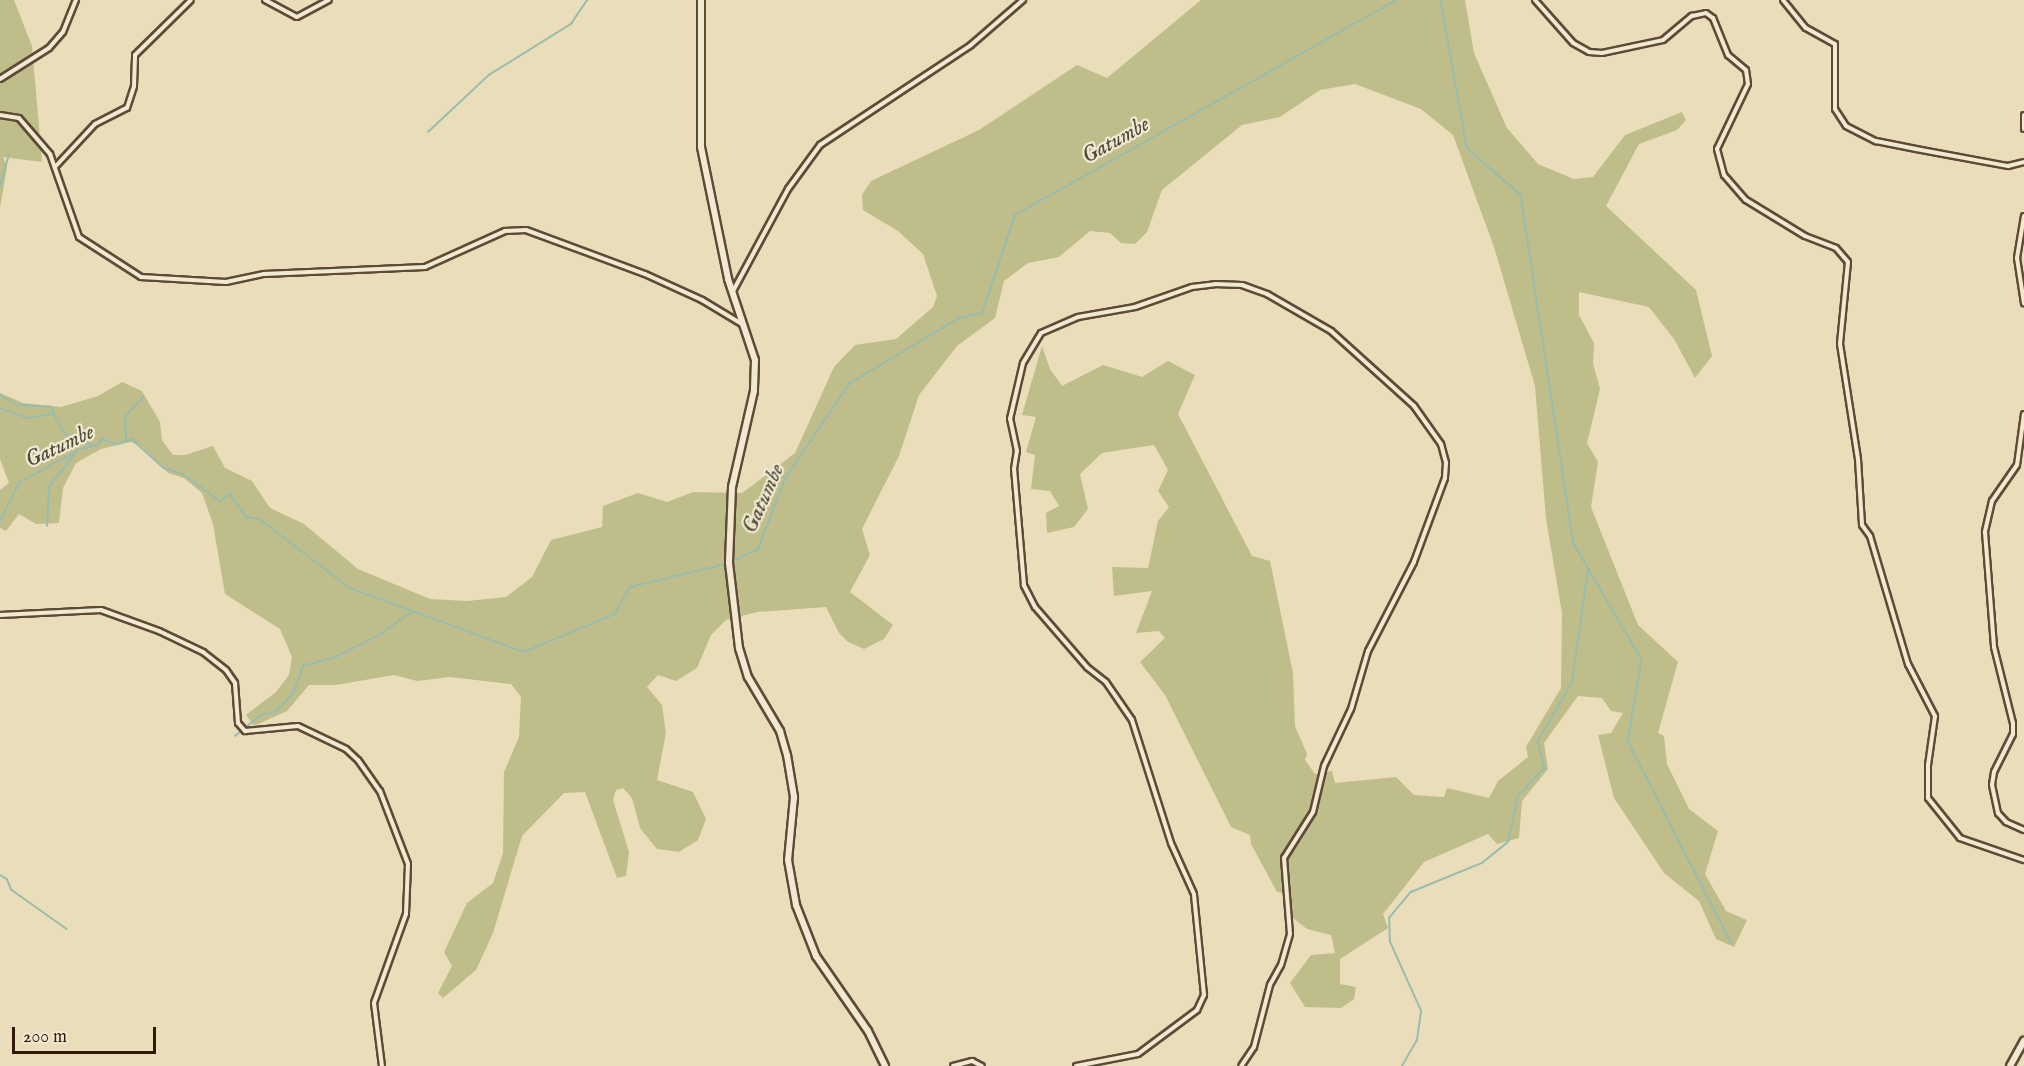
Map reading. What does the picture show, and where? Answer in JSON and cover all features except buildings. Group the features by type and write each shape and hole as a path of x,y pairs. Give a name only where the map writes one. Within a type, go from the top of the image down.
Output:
{"main road":[{"path":"701,0 700,140 732,294 745,325 756,372 734,468 729,549 739,648 748,677 780,731 787,754 795,796 788,860 796,905 816,956 868,1031 885,1066"},
{"path":"2010,1066 2024,1041"}],"street":[{"path":"0,79 49,48 63,32 76,0"},
{"path":"56,166 96,124 127,108 134,86 135,55 191,0"},
{"path":"265,0 297,17 329,0"},
{"path":"732,294 788,189 820,145 971,45 1023,0"},
{"path":"1535,0 1572,43 1589,52 1602,53 1663,40 1692,16 1706,12 1713,18 1728,55 1746,70 1748,84 1718,149 1724,176 1746,200 1805,236 1836,248 1848,262 1840,344 1858,459 1862,525 1870,536 1906,658 1935,716 1928,765 1928,798 1960,838 2024,860"},
{"path":"1783,0 1806,28 1835,44 1835,109 1846,126 1876,141 1997,161 2008,166 2024,162"},
{"path":"0,115 20,118 56,166 79,237 141,278 226,282 264,274 425,267 505,231 526,230 645,274 745,325"},
{"path":"2024,115 2024,129"},
{"path":"2024,216 2017,258 2024,303"},
{"path":"1076,1066 1125,1059 1146,1050 1197,1010 1203,1000 1203,985 1194,894 1172,843 1132,720 1106,682 1086,667 1035,607 1024,585 1014,470 1017,451 1010,419 1023,363 1041,333 1078,317 1135,307 1192,287 1215,284 1242,285 1267,294 1331,331 1414,406 1441,444 1446,463 1445,478 1414,562 1368,651 1351,709 1324,766 1313,812 1284,858 1290,934 1281,965 1270,985 1254,1047 1241,1066"},
{"path":"2024,414 2017,465 1992,501 1985,532 1994,647 2013,723 2013,734 1994,772 1992,785 1998,813 2006,822 2024,830"},
{"path":"0,615 86,609 112,612 185,642 215,660 235,683 238,723 245,731 298,726 354,755 380,791 408,864 406,914 374,1003 382,1066"},
{"path":"953,1066 972,1061 982,1066"}],"shaded area":[{"path":"0,0 14,0 32,46 42,162 3,157 7,167 0,208"},
{"path":"1201,0 1465,0 1474,53 1507,128 1538,164 1574,179 1593,177 1625,135 1682,112 1686,120 1677,130 1639,144 1606,206 1696,290 1712,356 1695,378 1674,339 1649,307 1579,292 1579,315 1594,343 1593,363 1600,389 1587,443 1598,462 1591,507 1638,625 1678,662 1658,733 1664,736 1667,764 1689,809 1718,831 1705,874 1726,911 1747,920 1734,947 1716,939 1699,901 1664,873 1614,798 1598,735 1611,733 1623,713 1611,711 1602,698 1578,696 1544,743 1548,769 1522,801 1519,838 1497,844 1488,834 1424,862 1383,914 1388,928 1340,959 1340,984 1356,987 1354,999 1341,1008 1305,1007 1290,983 1311,955 1335,953 1331,935 1307,929 1293,918 1286,893 1277,892 1251,844 1250,835 1231,827 1165,695 1140,662 1165,638 1159,631 1136,633 1152,591 1114,596 1112,567 1148,568 1158,521 1169,507 1158,491 1168,470 1154,445 1102,453 1080,474 1088,509 1074,527 1047,533 1046,513 1059,506 1050,491 1031,489 1035,455 1026,452 1036,417 1022,415 1042,346 1050,369 1062,386 1103,365 1142,377 1168,361 1195,375 1178,414 1252,556 1270,561 1293,673 1295,726 1307,754 1305,760 1315,774 1332,771 1335,783 1396,777 1414,795 1444,797 1447,788 1489,798 1498,781 1528,757 1526,747 1561,688 1562,613 1546,519 1535,386 1494,247 1453,135 1421,109 1355,84 1320,90 1280,117 1242,125 1162,190 1147,232 1135,244 1121,243 1110,233 1090,231 1059,257 1028,263 1004,281 995,318 957,346 919,395 899,456 862,529 870,555 850,592 893,625 884,639 864,649 848,642 839,633 826,607 757,612 726,620 711,635 697,668 676,681 658,675 647,687 662,705 666,733 657,780 693,792 706,819 698,840 679,852 657,849 640,828 632,798 623,788 616,790 613,800 629,852 626,876 617,878 585,792 564,793 522,836 493,933 476,970 443,998 438,993 452,966 444,952 467,903 493,883 503,853 504,772 519,737 521,697 511,684 450,677 417,681 394,675 336,685 309,685 287,711 254,726 246,715 276,692 289,675 292,657 280,629 225,594 213,524 202,493 184,478 168,473 142,447 131,442 101,449 76,463 63,488 59,523 36,524 19,514 6,531 0,528 0,490 9,483 0,459 0,393 23,403 61,407 98,396 122,382 142,391 160,422 162,440 173,455 185,455 213,446 225,468 252,481 270,508 304,524 358,569 430,599 467,601 506,597 532,577 551,540 602,527 603,506 638,493 667,502 693,492 742,493 795,453 834,367 855,345 896,339 933,307 937,296 923,254 898,231 863,210 862,195 871,181 979,130 1077,65 1107,78"}],"waterway":[{"path":"428,132 489,75 571,24 587,0"},
{"name":"Gatumbe","path":"733,561 758,549 785,479 849,384 959,318 982,313 1015,215 1396,0"},
{"path":"1441,0 1467,148 1521,195 1574,544 1642,660 1628,741 1731,942"},
{"path":"0,186 9,155"},
{"path":"0,395 18,405 52,407 54,414"},
{"path":"126,440 125,417 143,397"},
{"path":"0,408 28,418 54,414 65,434 95,446"},
{"name":"Gatumbe","path":"0,521 20,482 81,449 98,445 101,439 116,444 132,439 164,468 183,474 220,501 230,494 247,517 261,520 350,588 524,652 615,614 630,587 726,564"},
{"path":"47,526 49,487 74,455"},
{"path":"1402,1066 1417,1040 1421,1011 1390,942 1389,918 1411,892 1482,863 1508,842 1518,796 1544,768 1538,741 1572,682 1588,570"},
{"path":"235,736 261,715 276,711 293,694 303,666 336,657 378,636 413,611"},
{"path":"0,875 7,879 12,890 67,929"}]}
